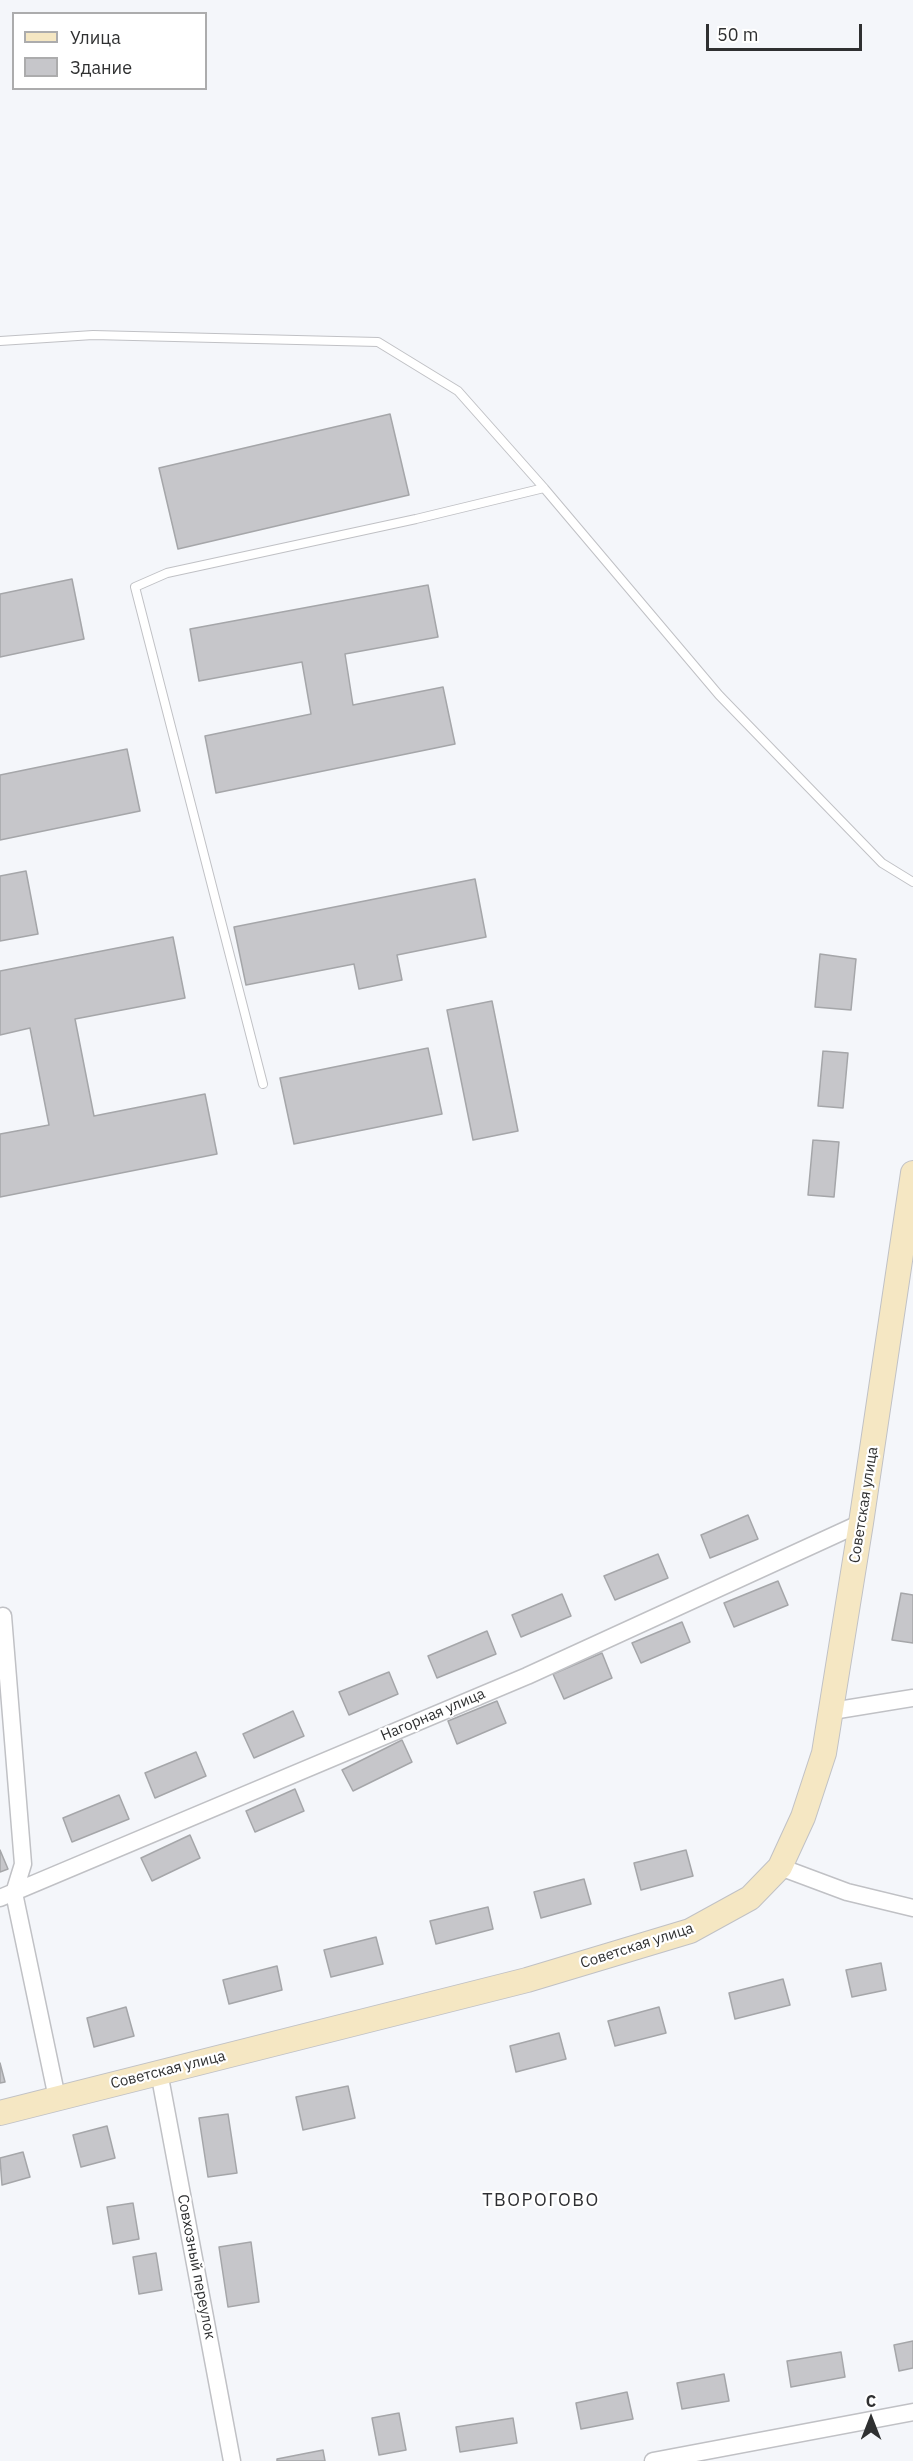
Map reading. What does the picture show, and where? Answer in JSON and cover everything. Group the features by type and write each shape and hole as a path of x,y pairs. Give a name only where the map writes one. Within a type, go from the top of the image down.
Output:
{"street":[{"name":"Советская улица","path":"0,2113 527,1980 690,1931 750,1898 780,1867 803,1817 824,1753 910,1216 913,1173"},
{"name":"Нагорная улица","path":"7,1895 527,1676 861,1523"},
{"path":"1,1616 22,1864 7,1895 57,2098"},
{"path":"832,1711 913,1698"},
{"path":"780,1867 847,1892 913,1908"},
{"name":"Совхозный переулок","path":"159,2072 232,2461"},
{"path":"653,2461 913,2412"}],"lane":[{"path":"0,341 93,335 378,342 458,391 544,488 719,695 882,863 913,882"},
{"path":"263,1084 135,587 167,573 416,519 544,488"}],"building":[{"path":"390,414 409,495 178,549 159,468"},
{"path":"72,579 84,639 0,657 0,594"},
{"path":"428,585 438,637 345,654 353,705 443,687 455,744 216,793 205,736 311,714 302,662 199,681 190,629"},
{"path":"127,749 140,811 0,840 0,775"},
{"path":"26,871 38,934 0,941 0,876"},
{"path":"475,879 486,937 397,955 402,980 359,989 354,964 246,985 234,927"},
{"path":"173,937 185,998 75,1019 94,1116 205,1094 217,1154 0,1197 0,1134 49,1125 30,1028 0,1035 0,971"},
{"path":"820,954 856,959 851,1010 815,1007"},
{"path":"492,1001 518,1131 473,1140 447,1010"},
{"path":"428,1048 442,1114 294,1144 280,1078"},
{"path":"823,1051 848,1053 843,1108 818,1106"},
{"path":"813,1140 839,1142 834,1197 808,1195"},
{"path":"748,1515 758,1539 710,1558 701,1535"},
{"path":"658,1554 668,1578 615,1600 604,1576"},
{"path":"778,1581 788,1605 734,1627 724,1603"},
{"path":"901,1593 913,1595 913,1643 892,1640"},
{"path":"562,1594 571,1616 521,1637 512,1615"},
{"path":"682,1622 690,1642 641,1663 632,1643"},
{"path":"487,1631 496,1654 437,1678 428,1656"},
{"path":"602,1653 612,1678 564,1699 553,1674"},
{"path":"389,1672 398,1694 349,1715 339,1692"},
{"path":"497,1701 506,1723 457,1744 448,1721"},
{"path":"293,1711 304,1736 254,1758 243,1734"},
{"path":"402,1740 412,1762 353,1791 342,1770"},
{"path":"196,1752 206,1776 155,1798 145,1773"},
{"path":"295,1789 304,1811 255,1832 246,1811"},
{"path":"119,1795 129,1819 72,1842 63,1818"},
{"path":"190,1835 200,1858 152,1881 141,1858"},
{"path":"0,1850 8,1869 0,1872"},
{"path":"686,1850 693,1876 641,1890 634,1863"},
{"path":"584,1879 591,1904 541,1918 534,1892"},
{"path":"488,1907 493,1929 436,1944 430,1921"},
{"path":"376,1937 383,1964 331,1977 324,1950"},
{"path":"881,1963 886,1990 852,1997 846,1970"},
{"path":"277,1966 282,1990 229,2004 223,1980"},
{"path":"783,1979 790,2005 735,2019 729,1993"},
{"path":"126,2007 134,2036 94,2047 87,2018"},
{"path":"659,2007 666,2033 615,2046 608,2021"},
{"path":"559,2033 566,2059 516,2072 510,2046"},
{"path":"0,2063 5,2082 0,2083"},
{"path":"348,2086 355,2118 303,2130 296,2097"},
{"path":"228,2114 237,2173 208,2177 199,2118"},
{"path":"107,2126 115,2158 81,2167 73,2135"},
{"path":"23,2152 30,2177 2,2185 0,2158"},
{"path":"133,2203 139,2239 113,2244 107,2207"},
{"path":"251,2242 259,2302 228,2307 219,2247"},
{"path":"156,2253 162,2290 139,2294 133,2257"},
{"path":"913,2341 913,2368 899,2371 894,2345"},
{"path":"841,2352 845,2377 791,2387 787,2361"},
{"path":"724,2374 729,2401 682,2409 677,2383"},
{"path":"627,2392 633,2419 581,2429 576,2403"},
{"path":"399,2413 406,2450 379,2455 372,2418"},
{"path":"513,2418 517,2443 460,2452 456,2427"},
{"path":"323,2450 325,2461 277,2461 277,2459"}],"district":[{"name":"ТВОРОГОВО","path":"541,2201"}]}
